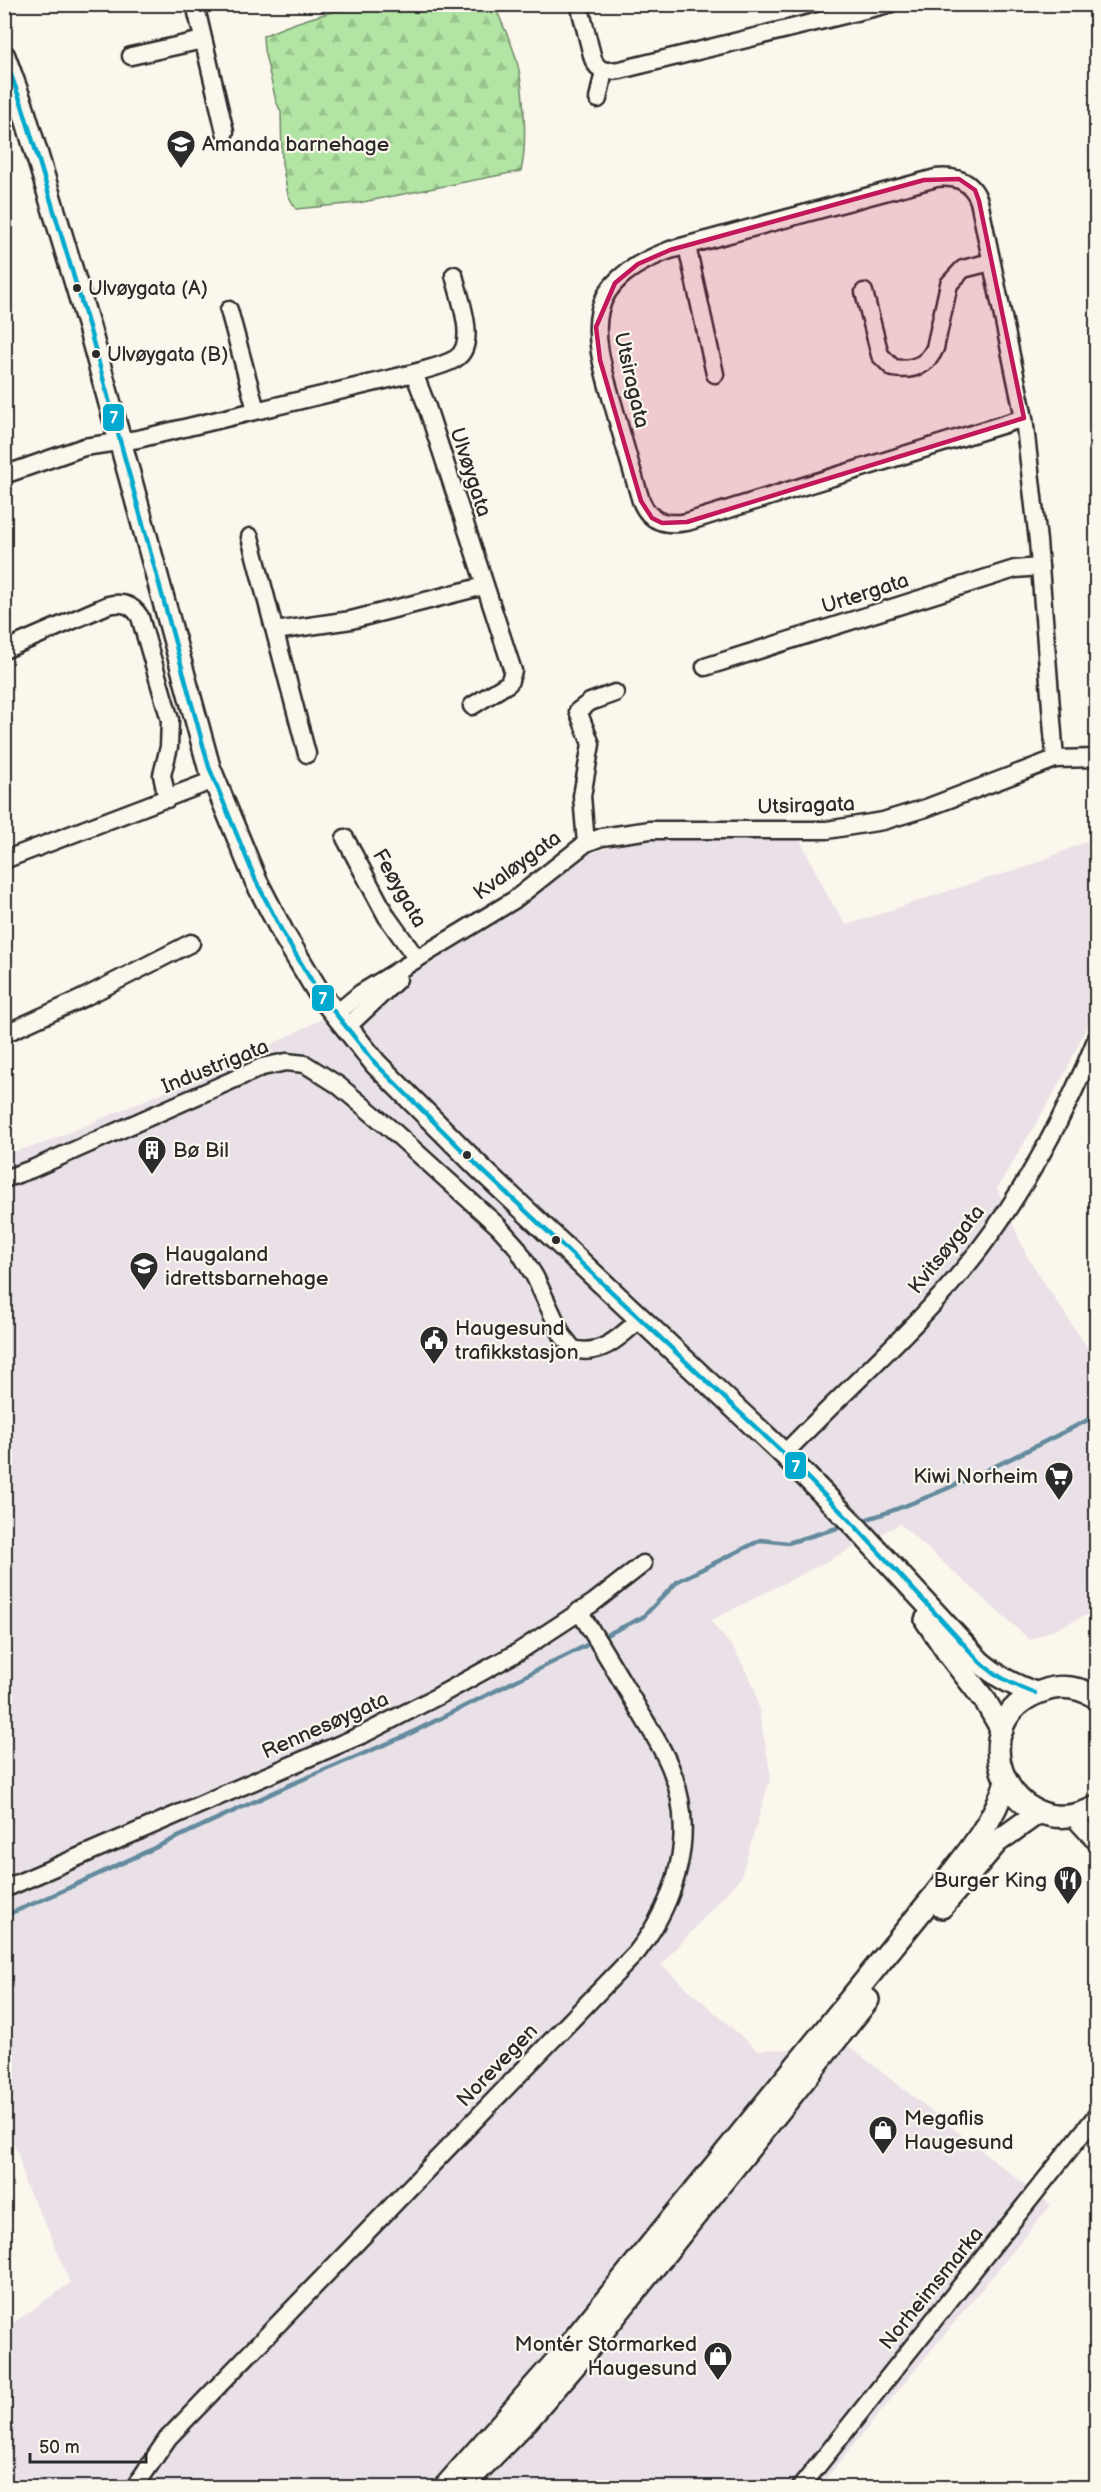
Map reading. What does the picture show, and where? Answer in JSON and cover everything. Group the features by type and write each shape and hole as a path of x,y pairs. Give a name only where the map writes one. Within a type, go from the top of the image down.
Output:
{"main road":[{"path":"4,56 58,222 214,780 234,831 273,915 320,993 376,1064 472,1160 784,1454 855,1526 903,1581 994,1675 1035,1693"},
{"path":"903,1581 912,1601 986,1702 1002,1730"},
{"path":"1096,1679 1091,1683 1050,1688 1035,1693 1018,1705 1002,1730 998,1751 1005,1782 1019,1800 1039,1812 1072,1816 1096,1807"},
{"path":"1065,1687 1077,1688 1096,1696"},
{"path":"444,2487 557,2360 933,1898 984,1832 995,1811 1005,1782"},
{"path":"462,2487 527,2421 588,2350 997,1842 1039,1812"}],"street":[{"path":"195,4 225,132"},
{"path":"579,4 592,59 596,68 604,71 620,69 825,12 889,4"},
{"path":"131,56 203,40"},
{"path":"598,99 604,71"},
{"name":"Utsiragata","path":"1024,418 687,522 669,524 652,518 641,501 600,360 596,327 599,312 606,296 625,274 654,256 924,180 948,177 968,183 975,190 1024,418 1040,567 1055,759"},
{"path":"687,246 715,374"},
{"path":"864,292 880,356 893,368 914,368 925,363 935,348 948,284 963,269 992,262"},
{"path":"4,475 84,447 138,439 414,373 456,359 463,353 468,337 454,275"},
{"path":"229,310 256,410"},
{"name":"Ulvøygata","path":"414,373 513,671 509,683 472,706"},
{"path":"250,537 307,754"},
{"name":"Urtergata","path":"705,667 1015,569 1040,567"},
{"path":"275,631 362,618 484,586"},
{"path":"4,650 108,604 118,603 134,608 140,617 170,720 169,747 162,775 166,799"},
{"name":"Kvaløygata","path":"341,1021 417,959 514,900 586,843 582,796 591,744 578,711 590,702 615,693"},
{"name":"Utsiragata","path":"586,843 620,833 650,830 827,830 855,827 926,808 1055,759 1096,758"},
{"path":"4,860 214,780"},
{"name":"Feøygata","path":"345,838 387,917 417,959"},
{"path":"4,1034 83,998 191,943"},
{"name":"Kvitsøygata","path":"784,1454 947,1288 978,1251 1042,1151 1064,1111 1096,1040"},
{"name":"Industrigata","path":"4,1179 32,1169 262,1067 286,1062 305,1064 338,1085 392,1130 498,1226 525,1260 562,1335 573,1349 591,1351 606,1347 640,1319"},
{"name":"Rennesøygata","path":"4,1889 366,1733 518,1652 644,1564"},
{"name":"Norevegen","path":"134,2487 168,2438 637,1952 667,1905 678,1874 682,1847 682,1818 675,1780 663,1752 579,1611"},
{"path":"1072,1816 1096,1842"},
{"name":"Norheimsmarka","path":"800,2487 1096,2116"}],"highlighted area":[{"path":"959,179 975,190 979,201 1024,418 687,522 662,523 652,518 641,501 600,360 596,327 615,283 638,264 670,250 924,180"}],"shaded area":[{"path":"656,836 800,840 828,896 846,925 1029,866 1096,837 1096,1005 1064,1076 997,1189 1028,1258 1096,1361 1096,1611 1030,1640 900,1524 710,1621 734,1649 755,1688 771,1776 741,1877 661,1965 757,2050 850,2047 1051,2205 819,2487 5,2487 5,2329 70,2283 49,2231 25,2184 18,2153 5,2124 5,1154 45,1143 263,1049 331,1014 434,937 476,909 519,885 589,854 621,843"}],"green space":[{"path":"363,5 495,5 512,46 520,78 524,128 521,171 358,203 296,209 288,195 282,163 281,112 276,101 263,36 312,18"}],"waterway":[{"path":"858,1522 949,1487 1096,1416"},
{"path":"600,1638 643,1617 678,1581 761,1540 788,1543 847,1525"},
{"path":"4,1916 292,1784 405,1736 593,1642"}],"transit line":[{"name":"7","path":"4,56 22,105 89,327 209,767 256,881 284,935 319,993 376,1064 480,1168 784,1454 855,1526 980,1662 1006,1680 1035,1693"}],"place":[{"name":"Amanda barnehage","path":"181,170"},
{"name":"Ulvøygata (A)","path":"77,288"},
{"name":"Ulvøygata (B)","path":"96,354"},
{"name":"Bø Bil","path":"152,1176"},
{"name":"Haugaland idrettsbarnehage","path":"144,1292"},
{"name":"Haugesund trafikkstasjon","path":"434,1366"},
{"name":"Kiwi Norheim","path":"1059,1502"},
{"name":"Burger King","path":"1068,1906"},
{"name":"Megaflis Haugesund","path":"883,2156"},
{"name":"Montér Stormarked Haugesund","path":"718,2382"}]}
